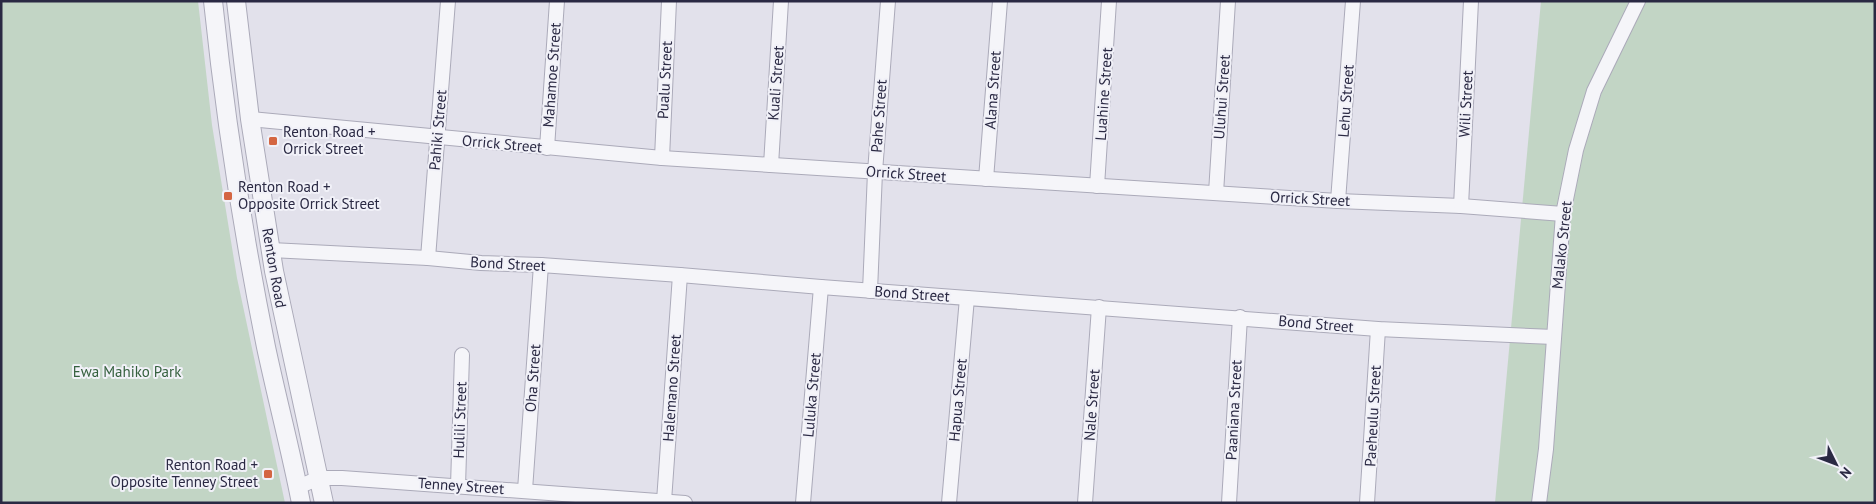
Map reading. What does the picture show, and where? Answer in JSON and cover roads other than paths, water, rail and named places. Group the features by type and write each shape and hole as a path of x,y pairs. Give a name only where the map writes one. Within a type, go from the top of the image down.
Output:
{"street":[{"name":"Renton Road","path":"213,1 228,122 251,267 299,495"},
{"name":"Renton Road","path":"236,1 250,119 271,250 288,342 324,503"},
{"name":"Pahiki Street","path":"428,258 448,1"},
{"name":"Mahamoe Street","path":"547,148 557,1"},
{"name":"Pualu Street","path":"662,158 669,1"},
{"name":"Kuali Street","path":"771,165 781,1"},
{"name":"Pahe Street","path":"870,291 875,172 888,1"},
{"name":"Alana Street","path":"986,179 1000,1"},
{"name":"Luahine Street","path":"1097,186 1110,1"},
{"name":"Uluhui Street","path":"1216,193 1228,1"},
{"name":"Lehu Street","path":"1338,201 1353,1"},
{"name":"Wili Street","path":"1461,206 1471,1"},
{"name":"Malako Street","path":"1539,503 1546,449 1563,214 1576,150 1594,91 1638,1"},
{"name":"Orrick Street","path":"250,119 662,158 1338,201 1461,206 1563,214"},
{"name":"Bond Street","path":"271,250 541,265 1378,329 1554,337"},
{"name":"Oha Street","path":"525,490 541,265"},
{"name":"Halemano Street","path":"664,501 680,275"},
{"name":"Luluka Street","path":"803,503 821,287"},
{"name":"Hapua Street","path":"950,503 967,298"},
{"name":"Nale Street","path":"1085,503 1099,307"},
{"name":"Paaniana Street","path":"1229,503 1240,317"},
{"name":"Paeheulu Street","path":"1367,503 1378,329"},
{"name":"Hulili Street","path":"458,486 462,355"},
{"name":"Tenney Street","path":"299,495 319,478 342,478 685,503"}],"place":[{"name":"Renton Road + Orrick Street","path":"273,141"},
{"name":"Renton Road + Opposite Orrick Street","path":"228,196"},
{"name":"Renton Road + Opposite Tenney Street","path":"268,474"}],"park label":[{"name":"Ewa Mahiko Park","path":"127,372"}]}
